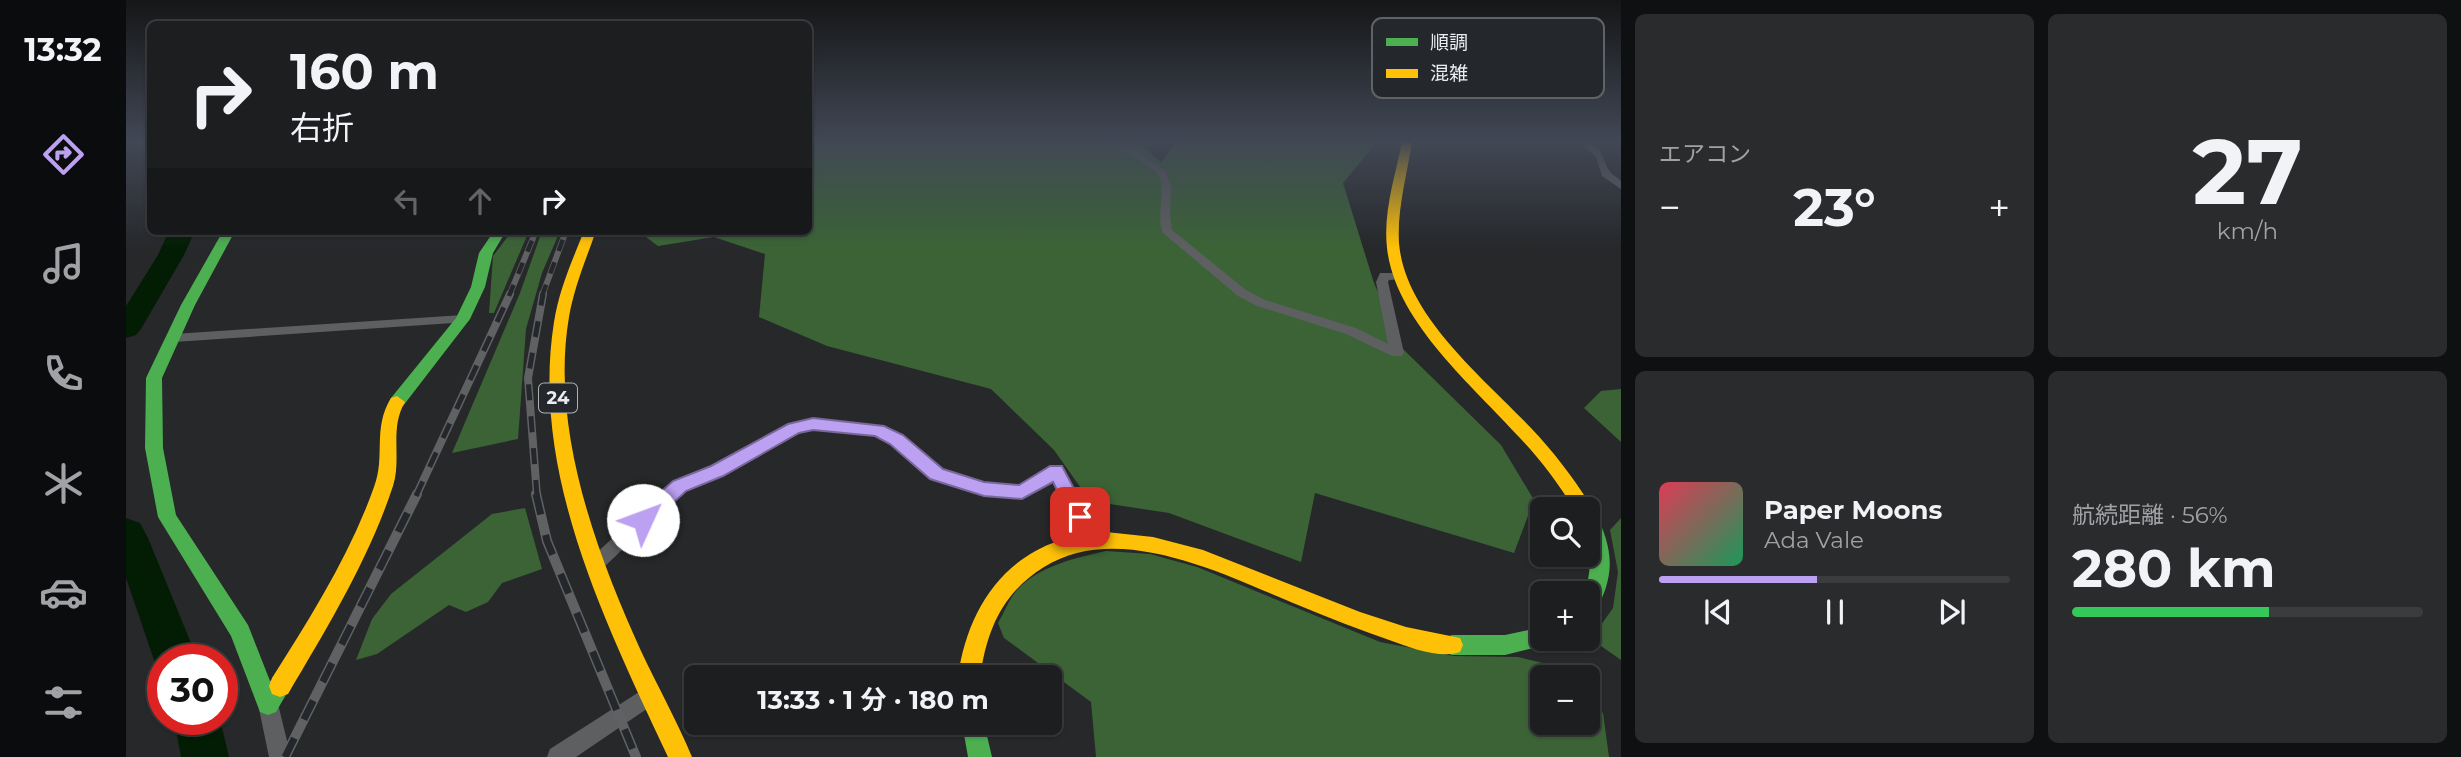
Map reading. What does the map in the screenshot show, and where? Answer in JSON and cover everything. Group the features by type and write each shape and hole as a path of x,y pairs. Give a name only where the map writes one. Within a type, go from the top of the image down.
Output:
{"street":[{"path":"1164,177 1163,222 1167,231 1242,293 1261,303 1351,331 1397,353 1382,282 1384,276 1399,276"},
{"path":"1402,177 1394,242 1399,276 1413,302 1440,338 1562,474 1576,497"},
{"path":"227,235 155,378 153,448 167,517 240,632 268,704 280,757"},
{"path":"268,704 323,617 384,484 390,466 388,424 392,408 463,319 478,287 486,253 497,235"},
{"name":"24","path":"589,235 566,302 560,331 558,408 562,450 576,509 596,564 649,695 680,757"},
{"path":"174,338 463,319"},
{"path":"596,564 679,486 717,471 794,428 813,424 878,430 897,440 936,474 984,489 1022,492 1056,471 1092,540"},
{"path":"970,665 971,653 984,617 997,592 1009,579 1057,548 1092,540 1133,541 1181,550 1389,633 1465,646 1498,646 1530,639"},
{"path":"1600,556 1603,570 1600,581"},
{"path":"558,757 649,695"},
{"path":"975,735 980,757"}],"green space":[{"path":"812,177 1348,177 1343,183 1374,283 1402,348 1501,445 1532,497 1530,497 1530,511 1514,553 1315,493 1301,562 1169,513 1090,501 1054,450 991,389 827,346 759,317 765,254 714,237 658,246 643,235 812,235"},
{"path":"509,235 527,235 494,313 489,313 493,256"},
{"path":"541,235 558,235 542,273 526,329 518,439 452,453 520,293"},
{"path":"1621,389 1621,442 1584,408 1601,391"},
{"path":"525,508 542,569 502,583 488,602 466,612 449,605 377,654 356,660 372,619 391,594 492,514"},
{"path":"1621,518 1621,660 1600,645 1600,626 1613,608 1618,572 1610,530"},
{"path":"1106,551 1150,554 1197,567 1380,642 1454,656 1518,657 1547,664 1530,665 1530,735 1600,735 1600,710 1603,713 1609,757 1096,757 1091,702 1062,681 1062,665 1041,665 1004,638 998,623 1014,594 1026,582 1047,569"}],"waterway":[{"path":"126,329 180,235"},
{"path":"126,534 170,644"},
{"path":"200,735 205,757"}],"railway":[{"path":"509,296 534,235"},
{"path":"542,296 565,235"},
{"path":"416,496 510,294"},
{"path":"537,496 528,378 543,294"},
{"path":"536,494 547,541 636,757"},
{"path":"285,757 416,496"}],"traffic: fast":[{"path":"227,235 188,305 154,378 154,448 167,517 240,632 268,704 280,686"},
{"path":"397,402 463,319 478,287 486,253 497,235"},
{"path":"1599,581 1600,550"},
{"path":"1452,645 1505,645 1530,640"},
{"path":"975,735 980,757"}],"traffic: slow":[{"path":"1400,177 1393,245 1404,285 1418,311 1458,362 1549,459 1575,497"},
{"path":"589,235 568,294 560,333 558,389 564,444 575,498 610,604 680,757"},
{"path":"280,686 337,588 384,486 388,465 389,421 397,402"},
{"path":"971,665 976,641 989,609 1010,582 1023,570 1059,549 1106,540 1153,544 1203,558 1356,620 1406,636 1452,645"}],"route":[{"path":"643,520 679,486 717,471 794,428 813,424 878,430 897,440 936,474 984,489 1022,492 1056,471 1080,517"}]}
